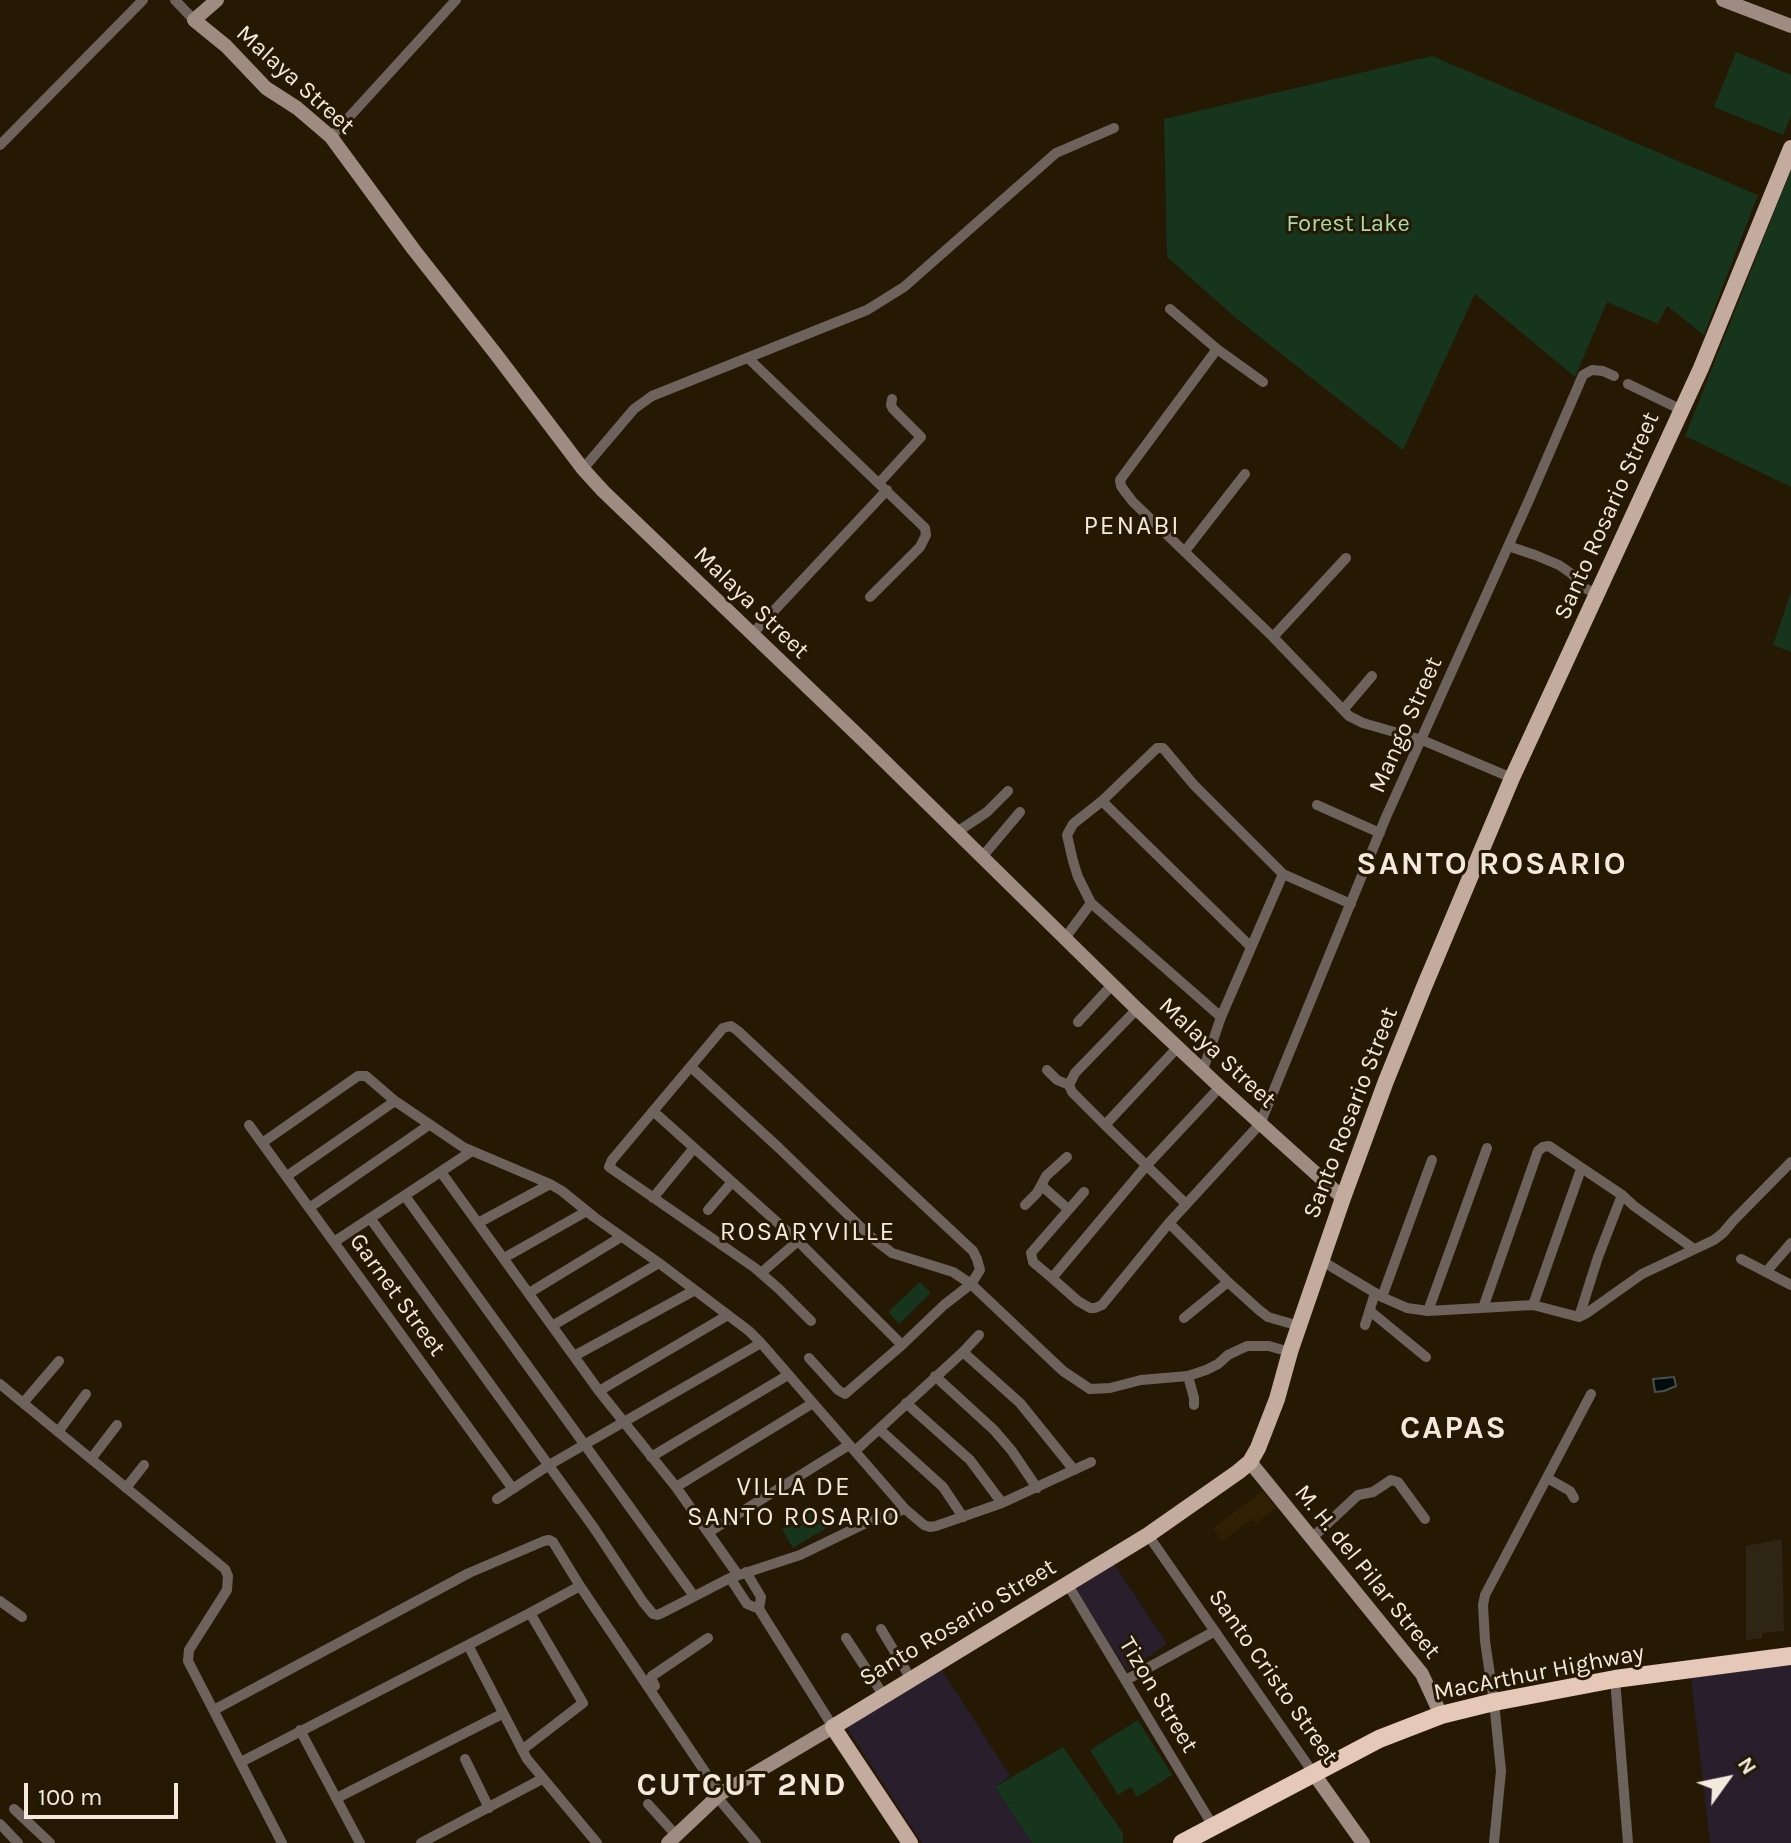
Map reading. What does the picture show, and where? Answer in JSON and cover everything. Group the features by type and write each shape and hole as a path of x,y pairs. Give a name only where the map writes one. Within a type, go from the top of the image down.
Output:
{"highway":[{"name":"MacArthur Highway","path":"1182,1843 1379,1739 1441,1715 1615,1679 1791,1656"}],"main road":[{"name":"Santo Rosario Street","path":"833,1727 1148,1535 1250,1462 1265,1433 1343,1198 1419,999 1512,778 1709,349 1791,148"},
{"path":"833,1727 910,1843"}],"street":[{"path":"0,145 143,0"},
{"name":"Malaya Street","path":"175,0 266,88 297,108 331,137 583,469 636,524 753,633 1137,1009 1343,1198"},
{"path":"194,20 217,0"},
{"path":"331,137 456,0"},
{"path":"1723,0 1791,26"},
{"path":"583,469 634,409 652,396 867,310 904,287 1056,153 1114,128"},
{"path":"1170,309 1217,349 1263,382"},
{"path":"1217,349 1120,480 1121,486 1133,502 1273,637 1349,716 1422,740 1512,778"},
{"path":"748,358 925,528 926,535 920,547 870,597"},
{"name":"Mango Street","path":"1260,1124 1380,833 1583,375 1592,370 1614,376"},
{"path":"1628,384 1682,410"},
{"path":"753,633 883,487 921,437 893,409 892,399"},
{"path":"1185,551 1245,474"},
{"path":"1508,546 1559,565 1572,574 1582,587 1598,594"},
{"path":"1273,637 1346,558"},
{"path":"1343,710 1372,676"},
{"path":"1221,1017 1091,903 1078,877 1067,835 1073,824 1102,801 1157,748 1163,748 1194,785 1283,874 1351,904"},
{"path":"957,832 987,812 1008,791"},
{"path":"1102,801 1251,947"},
{"path":"1317,805 1380,833"},
{"path":"982,857 1020,812"},
{"path":"1203,1070 1221,1017 1283,874"},
{"path":"1065,938 1091,903"},
{"path":"1078,1022 1112,985"},
{"path":"1069,1085 1075,1073 1137,1009"},
{"path":"809,1358 845,1394 971,1284 980,1270 973,1251 738,1031 731,1026 723,1028 609,1164 613,1170 761,1273 811,1321"},
{"path":"1105,1125 1178,1047"},
{"path":"691,1067 871,1237 892,1253 953,1272 971,1284 1063,1371 1090,1389 1188,1376 1218,1364 1247,1346 1269,1346 1290,1352"},
{"path":"1047,1070 1057,1080 1069,1085 1072,1092 1186,1204"},
{"path":"262,1143 362,1075 366,1076 395,1101 472,1151 562,1191 728,1315 761,1343 905,1509 924,1525 930,1527 1002,1503 1091,1462"},
{"path":"1052,1278 1146,1166 1220,1087"},
{"path":"287,1176 395,1101"},
{"path":"653,1111 798,1241 902,1345"},
{"path":"1084,1192 1031,1253 1033,1262 1078,1301 1095,1308 1102,1305 1169,1223 1260,1124"},
{"name":"Garnet Street","path":"249,1125 513,1489"},
{"path":"309,1208 429,1125"},
{"path":"1483,1308 1538,1151 1543,1147 1549,1146 1622,1195 1694,1249"},
{"path":"653,1198 694,1148"},
{"path":"1428,1311 1487,1148"},
{"path":"334,1242 472,1151"},
{"path":"1025,1205 1042,1186 1046,1176 1067,1157"},
{"path":"1365,1325 1432,1160"},
{"path":"1322,1261 1407,1308 1428,1311 1533,1305 1579,1317 1642,1274 1723,1233 1791,1162"},
{"path":"1533,1305 1581,1169"},
{"path":"441,1172 576,1355 599,1391 676,1487 738,1575 761,1597 759,1609"},
{"path":"708,1210 732,1182"},
{"path":"478,1223 550,1184"},
{"path":"1042,1186 1068,1209"},
{"path":"1579,1317 1622,1195"},
{"path":"405,1196 694,1596"},
{"path":"504,1258 587,1211"},
{"path":"370,1218 653,1614 662,1613 738,1575 800,1555 868,1522 905,1509"},
{"path":"1169,1223 1268,1317 1299,1326"},
{"path":"529,1293 621,1237"},
{"path":"761,1273 798,1241"},
{"path":"1766,1272 1791,1243"},
{"path":"1741,1259 1791,1285"},
{"path":"552,1326 659,1263"},
{"path":"1184,1318 1228,1282"},
{"path":"576,1355 695,1290"},
{"path":"1370,1311 1426,1357"},
{"path":"599,1391 728,1315"},
{"path":"709,1532 879,1429 979,1335"},
{"path":"497,1499 549,1465 761,1343"},
{"path":"963,1352 1020,1403 1074,1470"},
{"path":"23,1403 59,1361"},
{"path":"651,1457 788,1375"},
{"path":"935,1376 994,1430 1037,1488"},
{"path":"1188,1376 1194,1405"},
{"path":"0,1384 220,1564 228,1576 227,1590 189,1650 188,1661 282,1843"},
{"path":"58,1432 86,1394"},
{"path":"1494,1843 1501,1771 1485,1641 1485,1595 1591,1394"},
{"path":"676,1487 813,1403"},
{"path":"906,1403 970,1460 1002,1503"},
{"path":"91,1459 117,1425"},
{"path":"879,1429 943,1487 963,1517"},
{"name":"M. H. del Pilar Street","path":"1250,1462 1422,1674 1441,1715"},
{"path":"126,1488 144,1465"},
{"path":"1547,1478 1570,1491 1574,1498"},
{"path":"1313,1537 1358,1495 1373,1492 1391,1480 1398,1482 1425,1519"},
{"name":"Santo Cristo Street","path":"1148,1535 1357,1841"},
{"path":"214,1710 469,1573 549,1540 719,1795 756,1843"},
{"path":"738,1575 747,1604 759,1609 833,1727"},
{"name":"Tizon Street","path":"1068,1585 1213,1826"},
{"path":"241,1762 580,1586"},
{"path":"0,1601 22,1617"},
{"path":"522,1750 583,1703 530,1613"},
{"path":"881,1629 911,1679"},
{"path":"1126,1680 1215,1631"},
{"path":"656,1698 660,1694 652,1682 652,1676 708,1638"},
{"path":"846,1638 884,1696"},
{"path":"468,1645 522,1750 542,1779 597,1843"},
{"path":"1615,1679 1628,1843"},
{"path":"337,1798 502,1714"},
{"name":"Santo Rosario Street","path":"672,1839 719,1795 833,1727"},
{"path":"300,1730 360,1843"},
{"path":"465,1759 489,1808"},
{"path":"421,1843 542,1779"},
{"path":"648,1804 672,1839"},
{"path":"14,1809 50,1843"},
{"path":"0,1824 18,1843"}],"shaded area":[{"path":"1674,1377 1676,1386 1655,1392 1653,1379"},
{"path":"1263,1491 1276,1508 1256,1523 1253,1519 1222,1541 1213,1528"},
{"path":"1782,1539 1784,1631 1762,1633 1762,1638 1746,1640 1746,1546"},
{"path":"1111,1559 1167,1644 1127,1671 1072,1584"},
{"path":"1791,1665 1791,1843 1710,1843 1691,1678"},
{"path":"940,1667 1010,1776 995,1787 1032,1843 922,1843 847,1728"}],"green space":[{"path":"1736,52 1791,75 1791,116 1783,135 1714,107"},
{"name":"Forest Lake","path":"1432,56 1758,195 1704,335 1667,306 1658,324 1607,302 1575,377 1475,294 1403,450 1237,319 1167,257 1164,119"},
{"path":"1791,170 1791,487 1685,436"},
{"path":"1791,592 1791,652 1773,645"},
{"path":"920,1282 931,1293 899,1324 888,1312"},
{"path":"815,1510 826,1528 793,1548 782,1529"},
{"path":"1138,1720 1172,1775 1137,1797 1131,1787 1118,1795 1090,1750"},
{"path":"1063,1747 1123,1833 1123,1843 1032,1843 995,1787"}],"district":[{"name":"PENABI","path":"1132,527"},
{"name":"SANTO ROSARIO","path":"1492,865"},
{"name":"ROSARYVILLE","path":"808,1233"},
{"name":"CAPAS","path":"1454,1429"},
{"name":"VILLA DE SANTO ROSARIO","path":"794,1503"},
{"name":"CUTCUT 2ND","path":"742,1786"}]}
